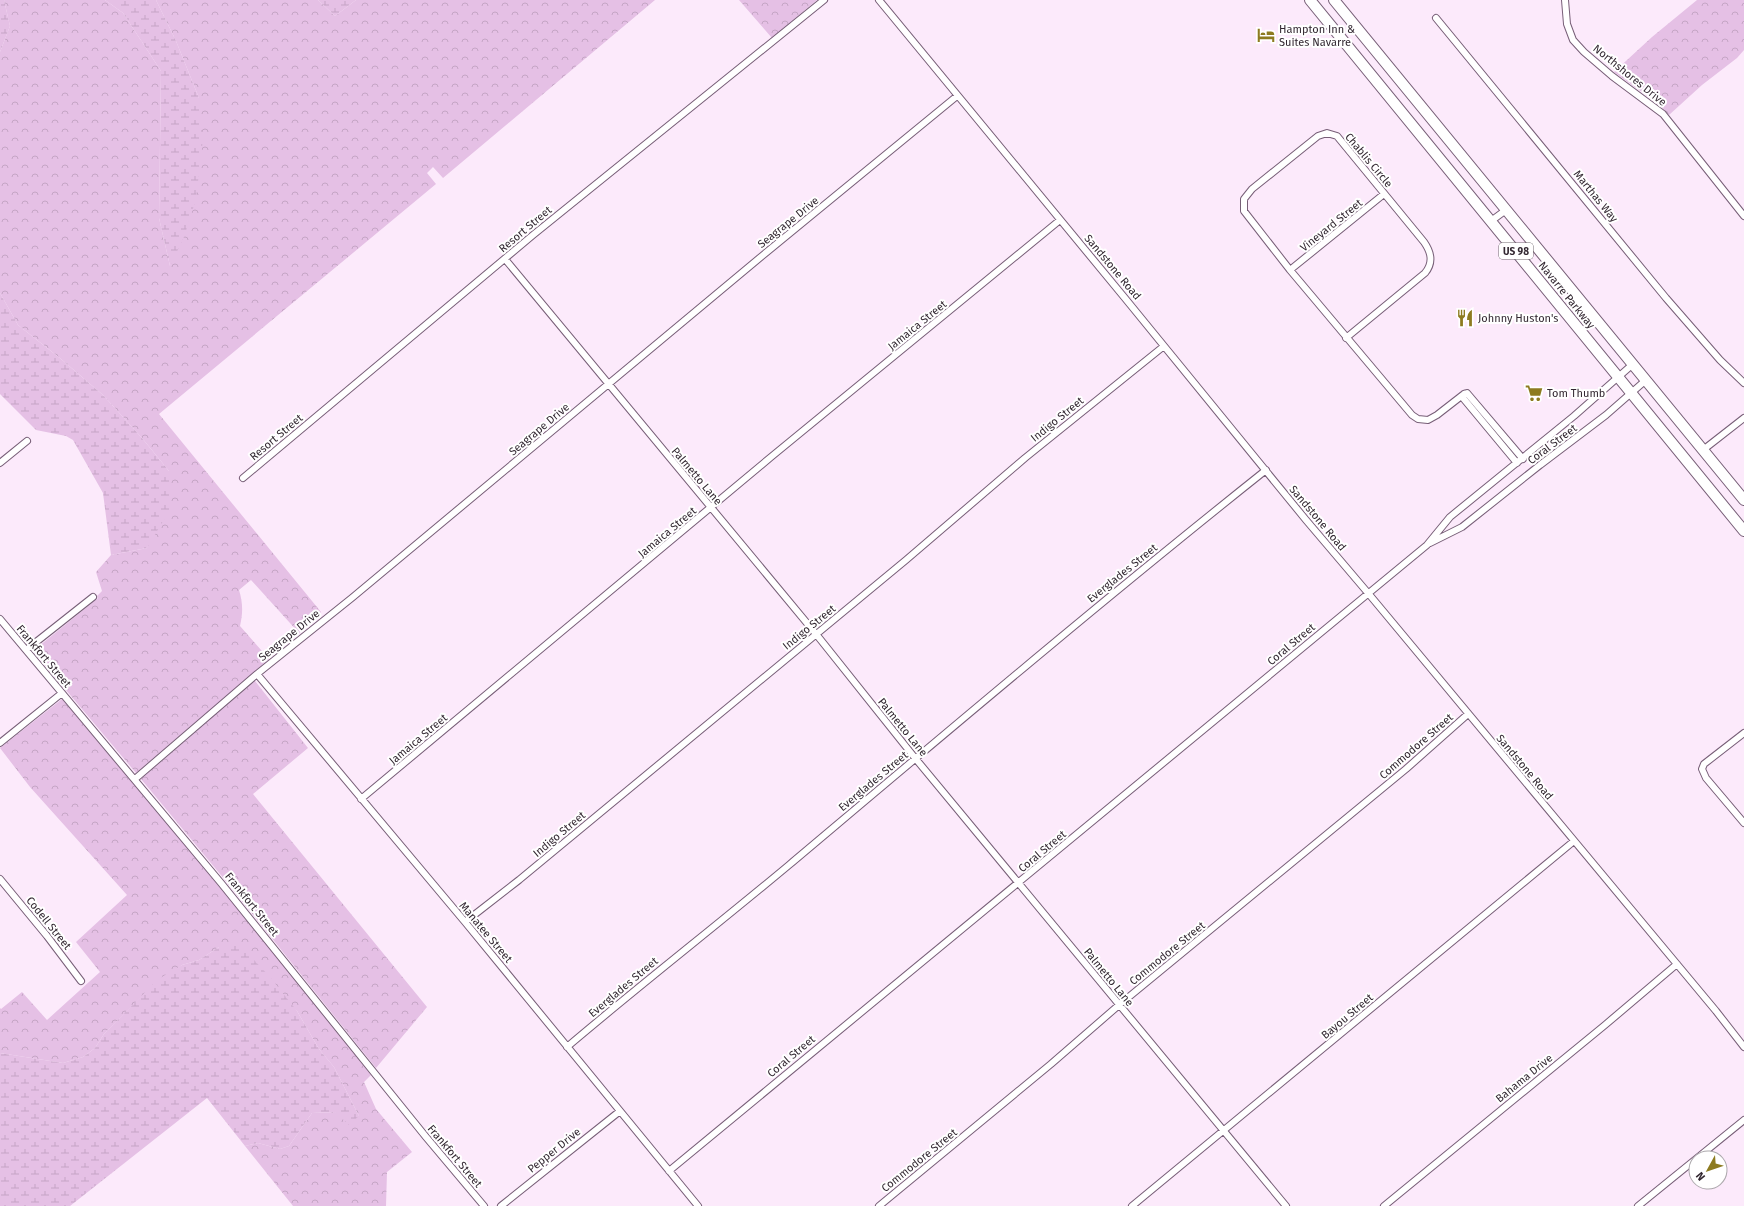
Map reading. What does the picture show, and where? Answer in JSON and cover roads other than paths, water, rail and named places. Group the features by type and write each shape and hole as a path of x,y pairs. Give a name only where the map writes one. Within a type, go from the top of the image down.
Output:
{"highway":[{"name":"Navarre Parkway","path":"1310,0 1619,376 1744,531"},
{"name":"Navarre Parkway","path":"1334,0 1744,500"}],"street":[{"name":"Resort Street","path":"243,478 505,259 824,0"},
{"name":"Sandstone Road","path":"879,0 1306,520 1677,964 1744,1047"},
{"name":"Northshores Drive","path":"1565,0 1567,24 1573,40 1584,52 1612,76 1663,114 1744,216"},
{"name":"Marthas Way","path":"1436,18 1666,298 1720,360 1744,383"},
{"name":"Seagrape Drive","path":"135,779 257,674 541,442 608,384 957,96"},
{"name":"Chablis Circle","path":"1346,338 1425,273 1431,261 1429,249 1424,242 1337,136 1327,133 1318,136 1252,189 1244,199 1244,211 1290,270 1346,338 1412,415 1418,419 1428,420 1437,415 1464,394"},
{"name":"Vineyard Street","path":"1290,270 1384,194"},
{"path":"1491,221 1506,210"},
{"name":"Jamaica Street","path":"361,799 1060,220"},
{"name":"Palmetto Lane","path":"505,259 816,634 915,758 1286,1206"},
{"name":"Indigo Street","path":"465,922 526,875 1038,448 1164,346"},
{"name":"Coral Street","path":"669,1171 1427,545 1450,517 1523,459 1633,364"},
{"name":"Coral Street","path":"1427,545 1462,527 1533,470 1606,415 1646,380"},
{"path":"1517,463 1463,398 1464,394 1467,393 1523,459"},
{"path":"1703,450 1744,418"},
{"path":"0,463 27,441"},
{"name":"Everglades Street","path":"568,1047 786,867 1037,655 1266,470"},
{"path":"26,650 93,597"},
{"name":"Frankfort Street","path":"0,619 135,779 316,998 426,1137 484,1206"},
{"name":"Manatee Street","path":"257,674 465,922 698,1206"},
{"path":"0,743 62,693"},
{"name":"Commodore Street","path":"878,1206 1406,769 1468,714"},
{"path":"1744,733 1704,764 1702,769 1706,778 1744,823"},
{"name":"Bayou Street","path":"1132,1206 1574,841"},
{"name":"Codell Street","path":"0,879 48,936 81,980"},
{"name":"Bahama Drive","path":"1384,1206 1677,964"},
{"name":"Pepper Drive","path":"501,1206 620,1111"},
{"path":"1638,1206 1744,1120"}],"place":[{"name":"Hampton Inn & Suites Navarre","path":"1266,35"},
{"name":"Johnny Huston's","path":"1465,318"},
{"name":"Tom Thumb","path":"1534,393"}]}
